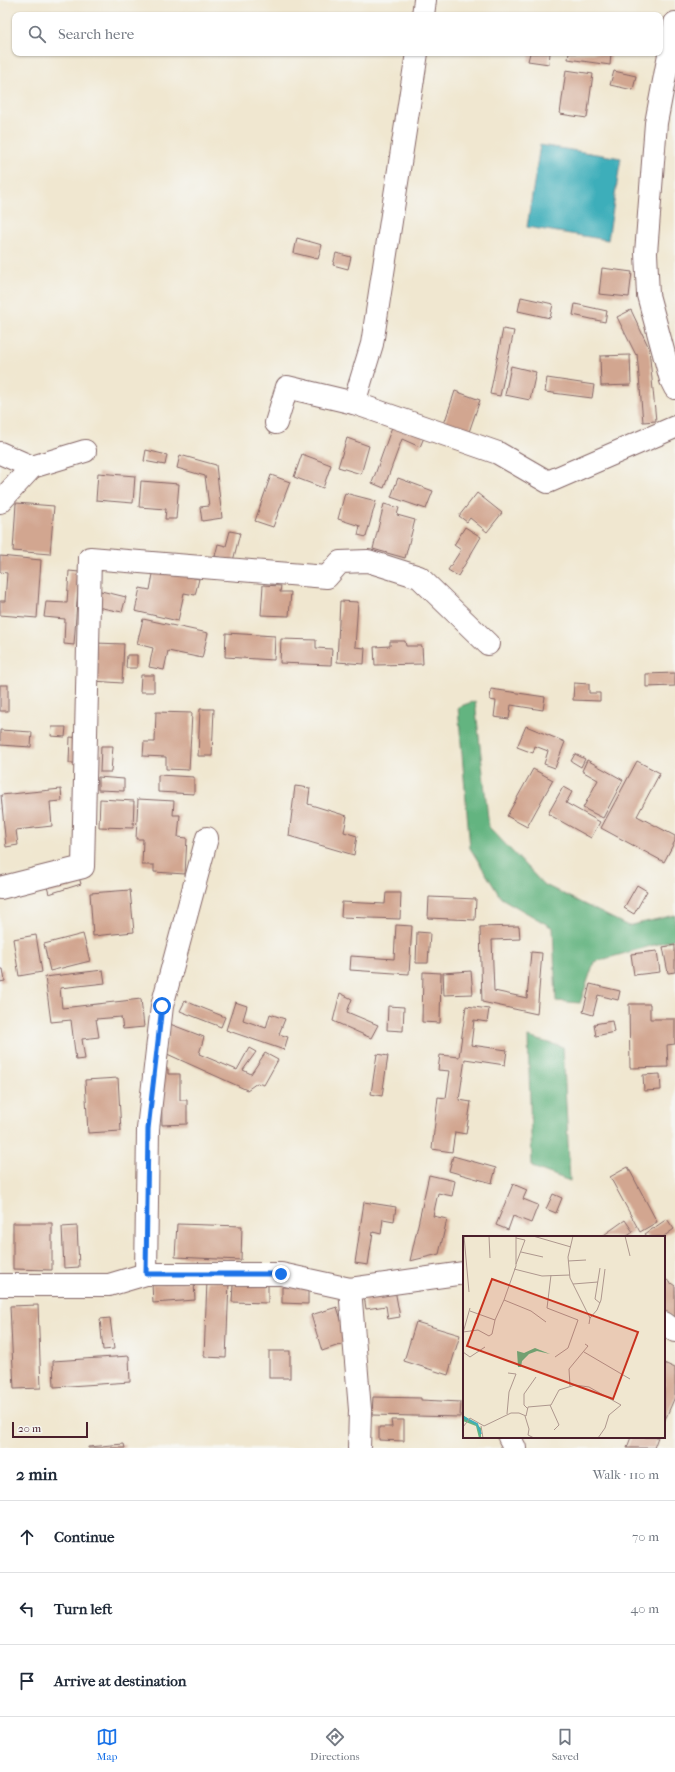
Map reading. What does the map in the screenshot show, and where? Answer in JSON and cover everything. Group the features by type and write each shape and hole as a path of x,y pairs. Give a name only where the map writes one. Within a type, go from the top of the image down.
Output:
{"street":[{"path":"423,12 425,0"},
{"path":"675,23 656,123 646,253 648,295 671,380 675,388"},
{"path":"354,403 372,344 417,56"},
{"path":"276,423 287,387 354,403 498,453 548,482 675,427"},
{"path":"0,502 32,467 85,451"},
{"path":"0,453 32,467"},
{"path":"0,888 83,867 90,558 327,577 340,562 368,561 418,577 488,644"},
{"path":"146,1274 148,1129 162,1006 207,838"},
{"path":"0,1285 109,1285 146,1274 281,1274 350,1289 463,1273"},
{"path":"350,1289 360,1410 359,1448"},
{"path":"665,1324 675,1331"},
{"path":"510,1438 515,1448"}],"green space":[{"path":"475,701 489,827 543,884 628,926 675,915 675,939 594,962 580,1003 556,1001 553,928 501,898 470,848 458,707"},
{"path":"528,1037 563,1047 570,1181 532,1167"}],"water":[{"path":"540,145 621,158 608,240 527,227"}],"building":[{"path":"529,56 550,56 549,64 528,61"},
{"path":"568,56 611,56 610,65 568,59"},
{"path":"566,70 593,74 587,118 560,114"},
{"path":"614,71 636,76 633,90 610,85"},
{"path":"297,238 322,245 318,259 294,253"},
{"path":"336,253 351,257 348,269 333,265"},
{"path":"602,268 632,272 629,297 599,294"},
{"path":"521,297 553,304 550,318 518,311"},
{"path":"575,304 607,311 605,322 573,315"},
{"path":"631,310 649,348 656,421 643,422 637,354 636,355 617,317"},
{"path":"503,329 514,331 500,396 490,394"},
{"path":"630,355 631,385 601,386 600,356"},
{"path":"511,366 536,372 530,400 505,395"},
{"path":"547,378 594,385 592,398 545,392"},
{"path":"455,391 480,400 468,435 443,427"},
{"path":"393,424 425,435 420,447 402,439 384,488 372,483"},
{"path":"347,438 369,446 361,474 338,467"},
{"path":"146,450 167,455 165,465 144,461"},
{"path":"302,454 331,465 323,488 294,477"},
{"path":"180,455 216,465 222,518 202,521 200,507 209,506 205,476 177,468"},
{"path":"98,473 135,476 133,503 96,500"},
{"path":"271,475 290,482 273,527 255,521"},
{"path":"398,478 433,491 426,509 391,497"},
{"path":"141,481 179,484 176,519 165,519 166,509 139,507"},
{"path":"345,493 376,501 366,537 358,535 360,526 338,519"},
{"path":"477,493 502,513 487,532 470,518 467,522 459,516"},
{"path":"16,503 54,506 50,554 13,551"},
{"path":"384,504 399,508 397,515 415,520 405,558 373,549"},
{"path":"465,527 481,537 458,576 448,570 461,550 454,545"},
{"path":"230,531 240,533 233,561 215,556 218,544 226,546"},
{"path":"0,556 41,560 37,618 0,615 0,601 5,601 7,573 0,572"},
{"path":"154,569 199,579 195,595 184,593 178,621 135,611 140,588 150,590"},
{"path":"69,571 79,572 74,645 64,644 65,619 44,617 46,602 67,603"},
{"path":"263,585 281,586 280,592 291,592 289,616 261,615"},
{"path":"101,591 126,597 122,612 97,607"},
{"path":"340,601 358,602 355,647 365,648 364,664 337,662"},
{"path":"143,619 208,633 202,658 168,651 164,670 149,667 153,648 137,644"},
{"path":"226,633 275,636 274,660 225,657"},
{"path":"281,639 316,640 316,648 332,649 331,665 280,663"},
{"path":"390,641 405,641 406,646 422,646 423,664 375,665 374,647 390,646"},
{"path":"95,643 124,644 122,683 94,681"},
{"path":"127,655 137,655 137,668 126,668"},
{"path":"675,673 675,686 646,687 646,674"},
{"path":"141,675 154,675 154,692 140,692"},
{"path":"574,683 589,684 589,693 600,693 600,701 573,700"},
{"path":"0,685 8,685 8,711 0,711"},
{"path":"491,689 545,697 543,710 511,705 509,719 494,717 496,701 490,700"},
{"path":"200,709 214,709 212,756 198,756"},
{"path":"156,712 192,713 189,770 166,769 166,757 143,756 144,742 155,742"},
{"path":"526,726 565,742 555,768 544,764 548,751 535,746 533,753 517,747"},
{"path":"52,727 66,727 65,737 51,736"},
{"path":"0,730 32,732 31,747 0,745"},
{"path":"70,737 81,738 79,763 69,763"},
{"path":"101,746 113,746 111,772 100,772"},
{"path":"575,754 585,759 581,767 571,761"},
{"path":"587,760 623,780 603,818 583,808 598,780 582,771"},
{"path":"637,761 660,773 637,816 675,836 675,841 664,862 601,828"},
{"path":"533,769 553,780 527,827 507,816"},
{"path":"158,775 194,777 194,794 158,792"},
{"path":"98,777 124,779 124,791 98,790"},
{"path":"295,786 310,788 308,804 347,816 344,832 357,836 354,855 289,836"},
{"path":"563,787 572,792 566,803 600,822 591,838 548,814"},
{"path":"61,789 62,801 50,802 52,826 16,830 18,845 6,847 1,795"},
{"path":"100,799 134,801 133,828 99,827"},
{"path":"138,799 174,801 173,815 180,815 178,837 187,838 185,874 154,872 154,865 142,865 143,839 136,839"},
{"path":"78,874 81,884 49,894 46,883"},
{"path":"637,885 647,891 634,914 624,908"},
{"path":"130,890 134,932 93,936 90,893"},
{"path":"386,893 401,893 400,919 341,917 342,902 385,904"},
{"path":"429,897 476,899 475,920 428,918"},
{"path":"396,925 412,926 409,974 350,970 351,956 394,959"},
{"path":"519,926 520,939 492,940 494,991 527,998 531,952 542,953 537,1014 482,1002 480,927"},
{"path":"417,932 430,933 428,963 416,963"},
{"path":"83,934 90,961 50,971 44,944"},
{"path":"36,935 42,972 19,976 13,939"},
{"path":"675,945 675,972 668,973 663,947"},
{"path":"657,951 660,972 634,975 631,954"},
{"path":"0,969 3,969 5,981 0,982"},
{"path":"103,970 105,983 60,988 62,1008 141,999 144,1027 123,1029 121,1017 96,1019 99,1037 82,1039 85,1059 76,1060 71,1020 51,1022 45,977"},
{"path":"471,971 473,994 444,995 443,973"},
{"path":"423,972 441,973 440,1023 422,1022"},
{"path":"590,984 620,991 618,1000 598,995 593,1015 583,1012"},
{"path":"340,993 352,999 347,1012 378,1025 371,1038 333,1021"},
{"path":"185,1001 225,1017 221,1027 180,1011"},
{"path":"235,1002 247,1006 243,1020 266,1028 270,1014 285,1019 279,1034 288,1037 284,1050 226,1030"},
{"path":"629,1004 650,1004 650,1019 675,1019 675,1044 667,1045 668,1067 630,1068"},
{"path":"388,1006 404,1007 403,1031 387,1030"},
{"path":"466,1006 489,1009 487,1022 474,1020 471,1045 507,1050 505,1065 465,1059 459,1100 471,1102 466,1134 455,1132 452,1152 432,1149 438,1097 446,1098 450,1071 438,1070 440,1055 459,1057"},
{"path":"612,1021 614,1032 596,1036 594,1024"},
{"path":"170,1024 204,1037 199,1054 237,1070 249,1048 256,1052 243,1070 251,1074 265,1053 278,1060 264,1085 257,1083 247,1090 165,1053"},
{"path":"377,1054 388,1056 382,1096 371,1094"},
{"path":"161,1069 168,1069 168,1074 180,1074 180,1100 187,1100 187,1124 162,1125"},
{"path":"660,1074 661,1090 644,1091 643,1075"},
{"path":"118,1078 121,1131 88,1133 85,1080"},
{"path":"453,1156 496,1168 492,1183 449,1171"},
{"path":"628,1167 657,1222 640,1232 610,1177"},
{"path":"429,1175 455,1181 452,1196 438,1193 433,1216 447,1219 439,1254 410,1261"},
{"path":"513,1184 527,1190 523,1199 538,1205 531,1223 513,1216 508,1230 496,1225"},
{"path":"553,1194 562,1198 556,1213 546,1209"},
{"path":"364,1202 396,1207 394,1221 383,1219 381,1234 373,1232 368,1265 355,1263"},
{"path":"667,1219 674,1229 664,1236 647,1236 645,1234"},
{"path":"625,1220 633,1232 627,1236 602,1236"},
{"path":"13,1223 52,1223 52,1270 13,1269"},
{"path":"177,1224 242,1226 241,1260 175,1257"},
{"path":"77,1226 79,1267 64,1268 62,1227"},
{"path":"665,1279 675,1286 675,1319 665,1312"},
{"path":"194,1281 195,1300 153,1303 152,1284"},
{"path":"207,1281 229,1282 226,1358 204,1357"},
{"path":"233,1285 268,1285 268,1303 232,1302"},
{"path":"282,1287 308,1288 308,1304 282,1303"},
{"path":"395,1290 400,1317 388,1319 386,1306 366,1309 364,1295"},
{"path":"38,1305 41,1388 14,1389 10,1306"},
{"path":"337,1307 348,1342 322,1351 311,1315"},
{"path":"110,1318 114,1349 103,1350 100,1319"},
{"path":"416,1322 460,1335 448,1375 404,1361"},
{"path":"269,1351 290,1351 290,1378 269,1378"},
{"path":"129,1356 130,1382 54,1387 53,1361"},
{"path":"665,1363 675,1368 675,1397 665,1420"},
{"path":"373,1397 421,1398 421,1400 461,1402 460,1417 372,1415"},
{"path":"391,1420 404,1420 404,1441 379,1440 379,1427 392,1427"},
{"path":"631,1438 658,1438 654,1448 627,1448"},
{"path":"124,1444 125,1448 88,1448 88,1447"}],"route":[{"path":"162,1006 148,1129 146,1274 281,1274"}]}
